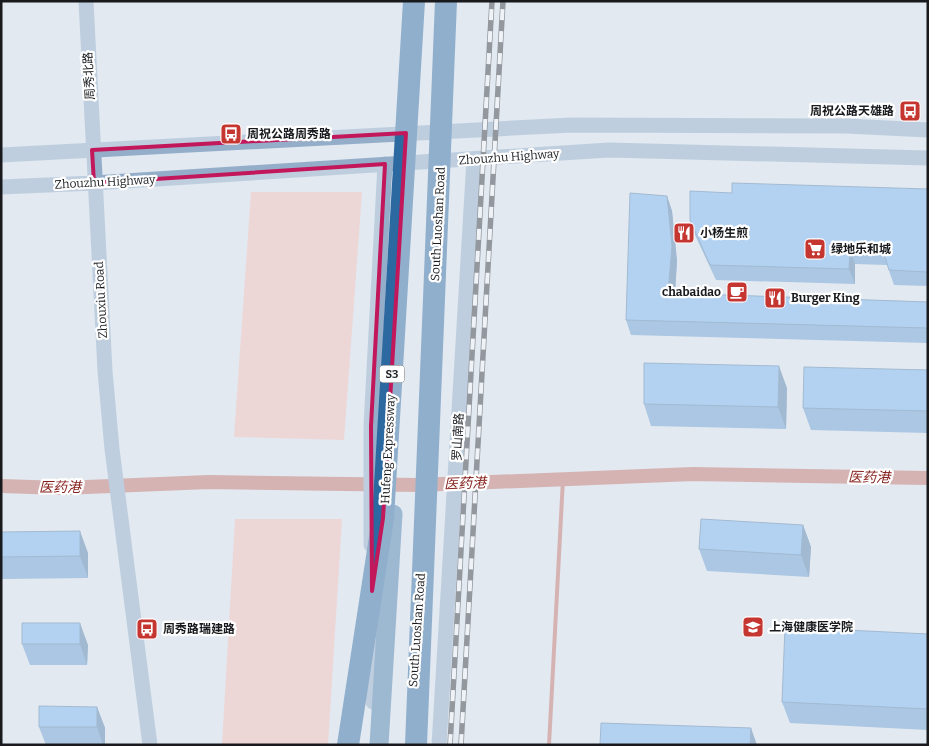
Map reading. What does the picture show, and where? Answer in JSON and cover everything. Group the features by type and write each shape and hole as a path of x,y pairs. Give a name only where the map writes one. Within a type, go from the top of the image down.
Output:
{"highway":[{"name":"Hufeng Expressway","path":"348,745 384,518 414,1"},
{"path":"416,745 446,1"}],"main road":[{"path":"379,745 411,162 414,1"},
{"name":"South Luoshan Road","path":"410,745 424,516 441,161 454,1"}],"street":[{"name":"周秀北路","path":"86,1 92,150"},
{"path":"1,154 572,125 846,126 928,130"},
{"name":"Zhouxiu Road","path":"92,150 104,362 112,449 121,507 150,745"},
{"name":"Zhouzhu Highway","path":"1,187 94,183 609,150 928,158"},
{"name":"罗山南路","path":"439,745 474,159"},
{"path":"370,745 373,725 374,644 371,443 374,347 385,164"}],"highlighted area":[{"path":"406,133 383,518 372,591 371,426 385,164 94,183 92,150"}],"shaded area":[{"path":"251,192 362,192 344,440 234,437"},
{"path":"235,519 342,519 328,745 222,745"}],"building":[{"name":"绿地乐和城","path":"732,183 928,189 928,272 889,270 883,250 850,249 849,269 710,265 690,220 690,191 732,193"},
{"path":"630,193 667,196 672,246 668,293 928,302 928,328 626,320"},
{"path":"644,363 779,366 778,407 644,404"},
{"path":"804,367 928,370 928,411 803,408"},
{"path":"701,519 803,525 801,555 699,549"},
{"path":"80,531 80,556 1,557 1,532"},
{"path":"22,623 80,623 80,644 22,644"},
{"path":"785,627 928,634 928,709 782,702"},
{"path":"39,706 97,707 97,727 39,727"},
{"path":"601,723 751,728 750,745 600,745"}],"waterway":[{"name":"医药港","path":"1,486 62,488 209,482 418,485 693,474 928,478"},
{"path":"549,745 563,479"}],"railway":[{"path":"450,745 492,1"},
{"path":"461,745 503,1"}],"place":[{"name":"周祝公路天雄路","path":"910,111"},
{"name":"周祝公路周秀路","path":"231,134"},
{"name":"小杨生煎","path":"684,233"},
{"name":"绿地乐和城","path":"815,249"},
{"name":"chabaidao","path":"737,292"},
{"name":"Burger King","path":"775,298"},
{"name":"上海健康医学院","path":"753,627"},
{"name":"周秀路瑞建路","path":"147,629"}]}
